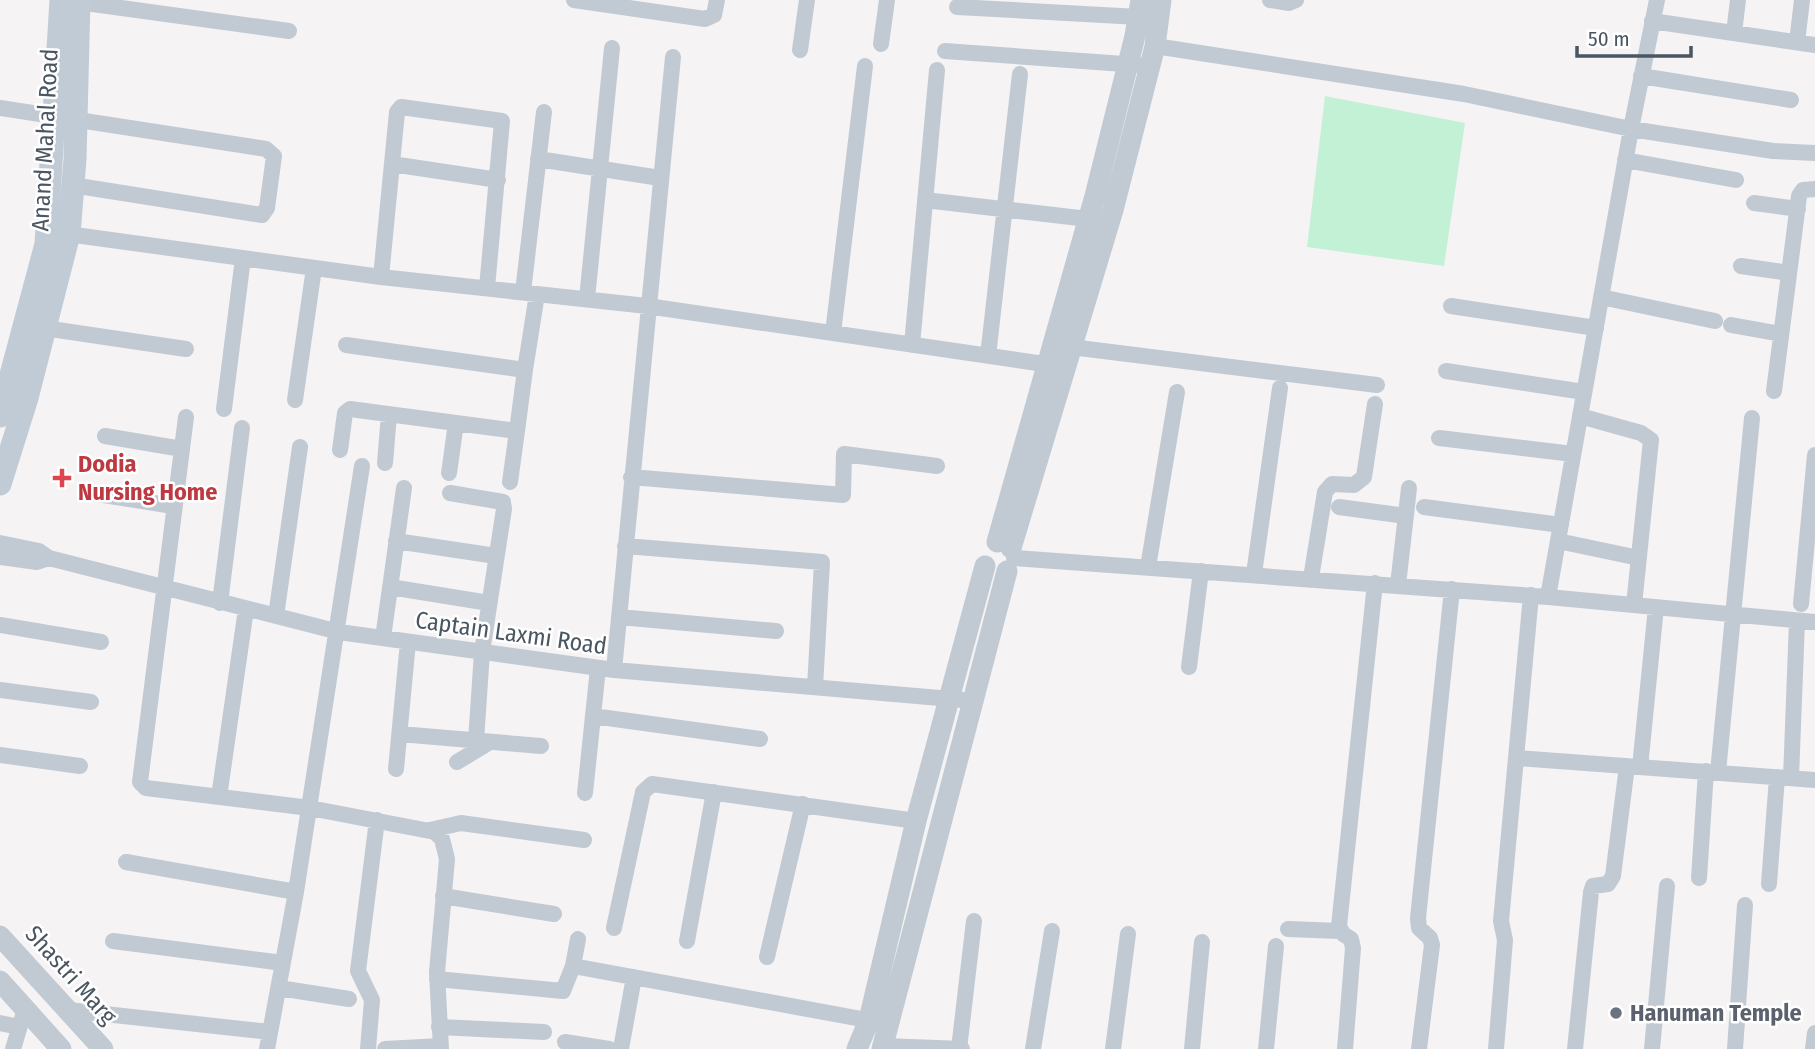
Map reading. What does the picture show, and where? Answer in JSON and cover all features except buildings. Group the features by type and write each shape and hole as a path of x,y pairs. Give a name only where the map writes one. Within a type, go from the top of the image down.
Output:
{"main road":[{"name":"Anand Mahal Road","path":"0,484 44,328 58,232 73,1"},
{"name":"Anand Mahal Road","path":"0,416 44,259 58,232 72,186 66,116"}],"street":[{"path":"574,0 705,19 714,15 717,0"},
{"path":"800,50 807,0"},
{"path":"881,44 887,0"},
{"path":"1060,360 1113,211 1153,56 1161,0"},
{"path":"1270,0 1289,3 1296,0"},
{"path":"1548,597 1625,160 1657,0"},
{"path":"1734,33 1738,0"},
{"path":"73,1 289,31"},
{"path":"1797,42 1806,3"},
{"path":"957,8 1140,8 1088,219 1060,360 1007,555 975,701 939,823 891,1024 883,1047 961,1049 974,921"},
{"path":"1653,21 1815,45"},
{"path":"587,299 612,48"},
{"path":"945,51 1128,64 1153,56 1464,94 1631,129 1773,151 1815,153"},
{"path":"585,793 593,716 619,617 673,57"},
{"path":"833,333 865,65"},
{"path":"912,345 937,70"},
{"path":"988,356 1020,74"},
{"path":"1641,76 1791,100"},
{"path":"381,277 397,112 401,107 499,118 503,125 487,289"},
{"path":"0,108 66,116 266,149 274,156 267,208 262,215 72,186"},
{"path":"510,482 525,370 538,159 544,112"},
{"path":"538,159 660,178"},
{"path":"1625,160 1735,180"},
{"path":"392,164 498,180"},
{"path":"1774,391 1798,209 1803,190 1815,189"},
{"path":"925,200 1088,219"},
{"path":"1754,203 1798,209"},
{"path":"58,232 381,277 647,306 988,356 1377,385"},
{"path":"225,410 243,258"},
{"path":"1741,266 1789,273"},
{"path":"295,400 314,268"},
{"path":"1601,297 1715,321"},
{"path":"1451,306 1596,328"},
{"path":"1731,325 1781,334"},
{"path":"44,328 186,349"},
{"path":"346,345 525,370"},
{"path":"1446,370 1584,392"},
{"path":"1254,574 1280,388"},
{"path":"1148,567 1177,392"},
{"path":"1311,578 1325,492 1332,484 1354,485 1364,477 1375,404"},
{"path":"340,450 347,410 517,431"},
{"path":"384,463 389,414"},
{"path":"1580,416 1641,433 1651,440 1634,605"},
{"path":"186,417 140,782 146,788 310,808 430,830 461,823 584,840"},
{"path":"1699,878 1732,614 1752,418"},
{"path":"449,473 456,423"},
{"path":"220,603 242,428"},
{"path":"104,436 182,449"},
{"path":"1438,438 1573,454"},
{"path":"276,616 300,447"},
{"path":"631,477 843,495 845,454 937,466"},
{"path":"1769,884 1784,777 1815,455"},
{"path":"267,1049 284,963 339,632 362,466"},
{"path":"383,638 404,488"},
{"path":"1398,585 1409,488"},
{"path":"91,493 173,506"},
{"path":"450,493 503,502 482,652 483,741"},
{"path":"1339,506 1406,516"},
{"path":"1424,507 1559,533 1639,558"},
{"path":"396,541 496,556"},
{"name":"Captain Laxmi Road","path":"0,543 39,551 48,558 339,632 606,669 975,701"},
{"path":"625,546 822,562 815,687"},
{"path":"857,1049 870,1020 916,821 985,566 998,573 1007,555"},
{"path":"1007,555 1452,589 1732,614 1799,612 1815,622"},
{"name":"Captain Laxmi Road","path":"0,557 37,562 48,558"},
{"path":"1189,667 1201,570"},
{"path":"1340,930 1375,583"},
{"path":"390,587 489,603"},
{"path":"1419,1049 1433,945 1430,938 1419,928 1418,918 1452,589"},
{"path":"1496,1049 1505,940 1501,921 1531,596"},
{"path":"1575,1049 1592,886 1608,884 1614,876 1634,766 1656,607"},
{"path":"219,797 246,609"},
{"path":"619,617 776,631"},
{"path":"0,625 102,642"},
{"path":"396,769 408,642"},
{"path":"0,690 92,702"},
{"path":"593,716 760,739"},
{"path":"400,734 541,746"},
{"path":"457,762 483,741"},
{"path":"0,755 80,766"},
{"path":"1516,758 1815,780"},
{"path":"614,928 646,787 658,784 916,821"},
{"path":"687,941 713,792"},
{"path":"767,957 803,804"},
{"path":"368,1049 372,1000 358,971 377,820"},
{"path":"385,1049 441,1047 437,979 446,849 442,839 430,830"},
{"path":"125,862 296,892"},
{"path":"1651,1049 1667,886"},
{"path":"443,896 554,914"},
{"path":"1735,1049 1745,905"},
{"path":"1288,929 1340,930 1351,940 1353,948 1345,1049"},
{"path":"1033,1049 1052,932"},
{"path":"1113,1049 1128,934"},
{"name":"Shastri Marg","path":"0,936 103,1049"},
{"path":"437,979 557,992 567,987 578,940"},
{"path":"113,941 284,963"},
{"path":"1192,1049 1202,942"},
{"path":"1266,1049 1276,946"},
{"path":"573,966 891,1024"},
{"path":"621,1049 634,977"},
{"path":"0,981 22,1018 61,1049"},
{"path":"279,988 349,999"},
{"path":"68,1010 270,1032"},
{"path":"0,1023 22,1018"},
{"path":"13,1049 22,1018"},
{"path":"439,1027 544,1032"},
{"path":"1813,1049 1815,1033"},
{"path":"565,1042 608,1049"}],"green space":[{"path":"1325,96 1465,123 1444,266 1307,247"}],"place":[{"name":"Dodia Nursing Home","path":"62,478"},
{"name":"Hanuman Temple","path":"1616,1013"}]}
